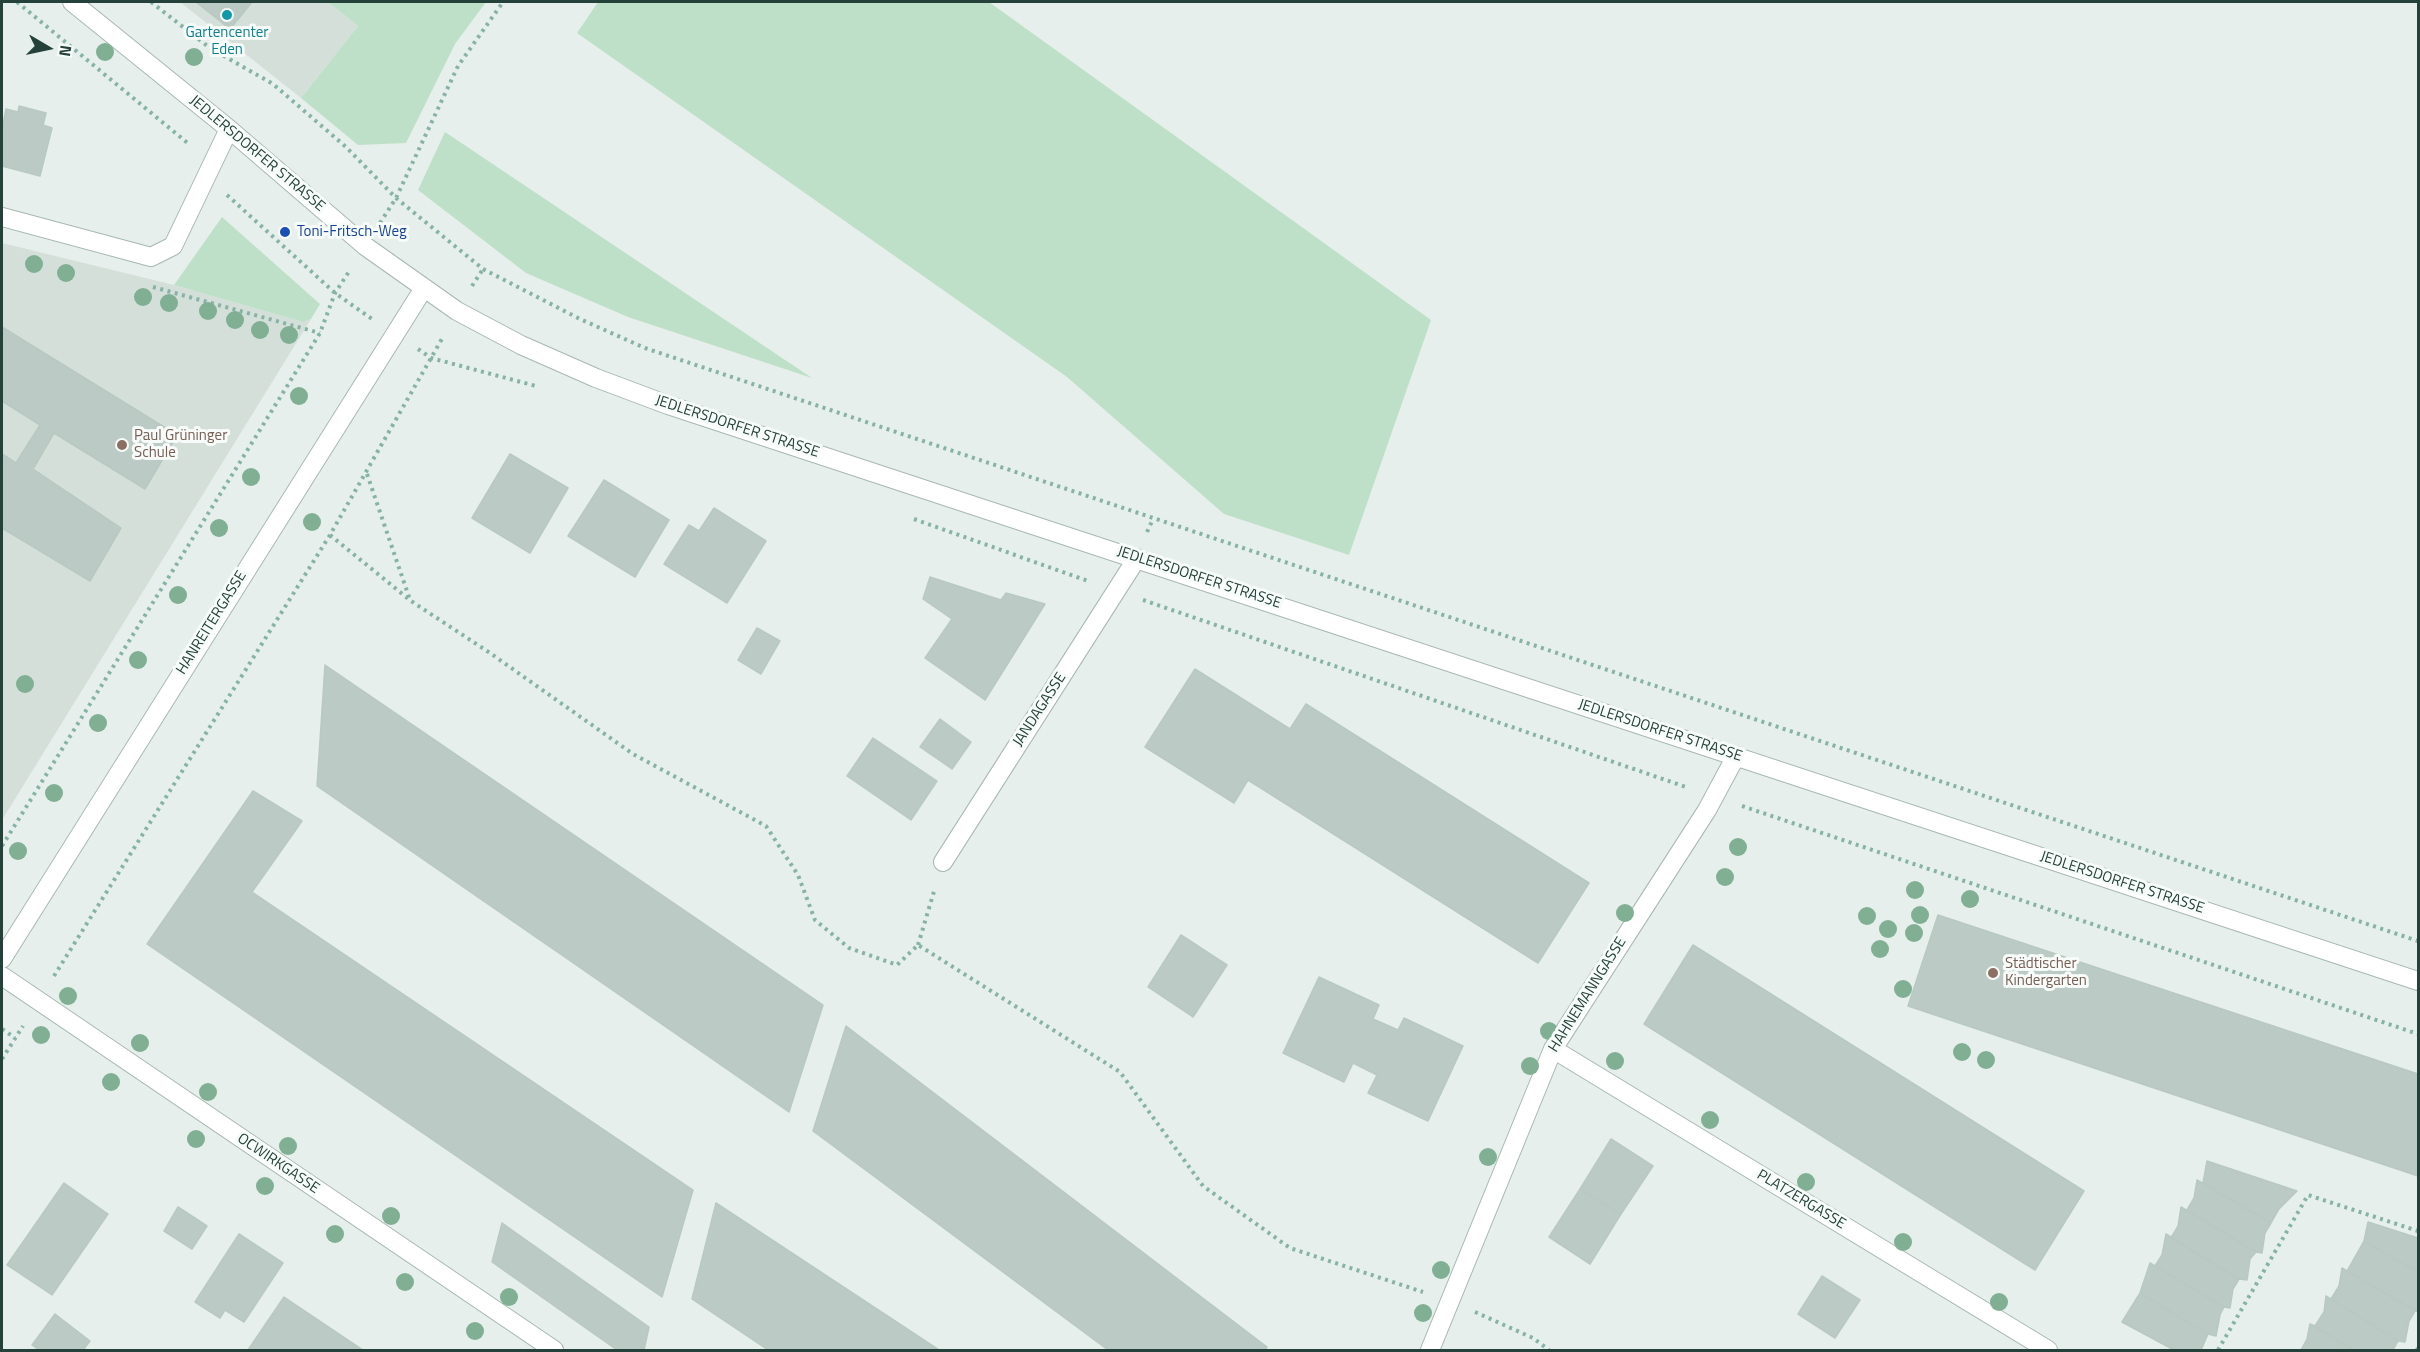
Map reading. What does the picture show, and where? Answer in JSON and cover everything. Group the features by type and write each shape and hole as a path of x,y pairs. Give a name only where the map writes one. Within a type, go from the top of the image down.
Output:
{"street":[{"name":"JEDLERSDORFER STRASSE","path":"72,2 229,129 365,246 457,311 511,340 596,378 668,405 2418,981"},
{"path":"2,217 152,257 173,246 229,129"},
{"name":"HANREITERGASSE","path":"2,959 424,288"},
{"name":"JANDAGASSE","path":"943,862 1137,558"},
{"name":"HAHNEMANNGASSE","path":"1430,1350 1553,1049 1715,797 1736,756"},
{"name":"OCWIRKGASSE","path":"2,976 554,1350"},
{"name":"PLATZERGASSE","path":"1553,1049 2048,1350"}],"path":[{"path":"2,846 320,333 335,293 223,191 211,163 17,2"},
{"path":"151,2 210,48 273,84 346,147 396,198 483,269 580,320 645,348 2418,941"},
{"path":"396,198 458,66 503,2"},
{"path":"148,286 320,333"},
{"path":"2,1059 330,535 431,358 548,390"},
{"path":"366,473 411,601"},
{"path":"904,516 1715,797 2418,1034"},
{"path":"330,535 411,601 490,653 633,754 766,826 798,874 815,920 849,948 897,965 918,945 943,862"},
{"path":"918,945 1120,1072 1203,1186 1290,1248 1451,1302 1533,1338 1549,1350"},
{"path":"2,1029 15,1038"},
{"path":"2218,1350 2308,1195 2418,1231"}],"shaded area":[{"path":"180,2 328,2 358,26 301,98"},
{"name":"Paul Grüninger Schule","path":"2,243 174,285 303,322 311,319 2,820"}],"green space":[{"path":"328,2 486,2 455,44 406,143 358,145 301,98 358,26"},
{"path":"598,2 989,2 1431,320 1349,555 1224,514 1067,377 577,33"},
{"path":"445,132 812,378 628,317 526,273 418,190"},
{"path":"222,217 320,304 311,319 303,322 174,285"}],"building":[{"name":"Gartencenter Eden","path":"196,2 252,2 230,29"},
{"path":"19,106 46,113 43,125 52,128 40,176 2,166 2,129 6,109 18,112"},
{"name":"Paul Grüninger Schule","path":"2,327 177,435 145,489 54,433 33,469 121,528 90,581 2,528 2,454 16,463 40,425 2,401"},
{"path":"510,454 568,488 530,553 472,518"},
{"path":"604,480 669,520 635,577 568,536"},
{"path":"714,508 766,541 727,603 664,564 689,525 699,531"},
{"path":"930,577 1001,600 1006,593 1045,604 985,700 925,658 952,619 923,599"},
{"path":"757,628 780,641 761,674 738,660"},
{"path":"325,665 823,1005 789,1112 317,786"},
{"path":"1195,669 1290,729 1306,704 1589,883 1538,963 1248,780 1234,803 1145,747"},
{"path":"940,719 971,742 952,769 920,747"},
{"path":"873,738 937,781 911,820 847,776"},
{"path":"253,791 302,821 252,892 693,1190 662,1297 147,944"},
{"path":"1938,915 2418,1074 2418,1176 1908,1006"},
{"path":"1181,935 1227,965 1193,1017 1148,987"},
{"path":"1693,945 2084,1191 2035,1270 1644,1024"},
{"path":"1319,977 1379,1005 1373,1019 1398,1030 1404,1018 1463,1046 1428,1121 1368,1093 1377,1075 1353,1063 1344,1082 1283,1053"},
{"path":"846,1026 1267,1347 1265,1350 1108,1350 813,1131"},
{"path":"1611,1139 1653,1166 1621,1214 1580,1189"},
{"path":"2207,1161 2297,1191 2279,1209 2271,1223 2203,1183"},
{"path":"2197,1180 2271,1223 2265,1233 2262,1253 2256,1252 2187,1210 2194,1198"},
{"path":"64,1183 108,1214 52,1295 7,1265"},
{"path":"1580,1189 1621,1214 1590,1264 1549,1237"},
{"path":"716,1203 939,1350 768,1350 692,1299"},
{"path":"178,1207 207,1226 192,1249 164,1231"},
{"path":"2181,1207 2256,1252 2250,1259 2247,1280 2239,1279 2171,1238 2178,1226"},
{"path":"2368,1222 2418,1238 2418,1272 2364,1241"},
{"path":"502,1223 649,1327 644,1350 617,1350 492,1262"},
{"path":"239,1234 283,1263 244,1322 225,1310 220,1318 195,1302"},
{"path":"2166,1234 2239,1279 2233,1289 2230,1308 2224,1307 2155,1266 2162,1255"},
{"path":"2364,1241 2418,1272 2418,1312 2347,1271"},
{"path":"2150,1263 2224,1307 2216,1336 2208,1334 2140,1293"},
{"path":"2342,1268 2415,1311 2409,1321 2405,1342 2398,1341 2331,1299 2339,1286"},
{"path":"1822,1276 1860,1300 1835,1338 1798,1314"},
{"path":"2140,1293 2208,1334 2201,1350 2174,1350 2122,1322"},
{"path":"2326,1296 2398,1341 2393,1350 2353,1350 2315,1326 2324,1312"},
{"path":"284,1297 363,1350 248,1350"},
{"path":"55,1314 90,1341 83,1350 39,1350 32,1345"},
{"path":"2310,1324 2353,1350 2301,1350 2307,1339"}],"place":[{"name":"Gartencenter Eden","path":"227,15"},
{"name":"Toni-Fritsch-Weg","path":"285,232"},
{"name":"Paul Grüninger Schule","path":"122,445"},
{"name":"Städtischer Kindergarten","path":"1993,973"}]}
